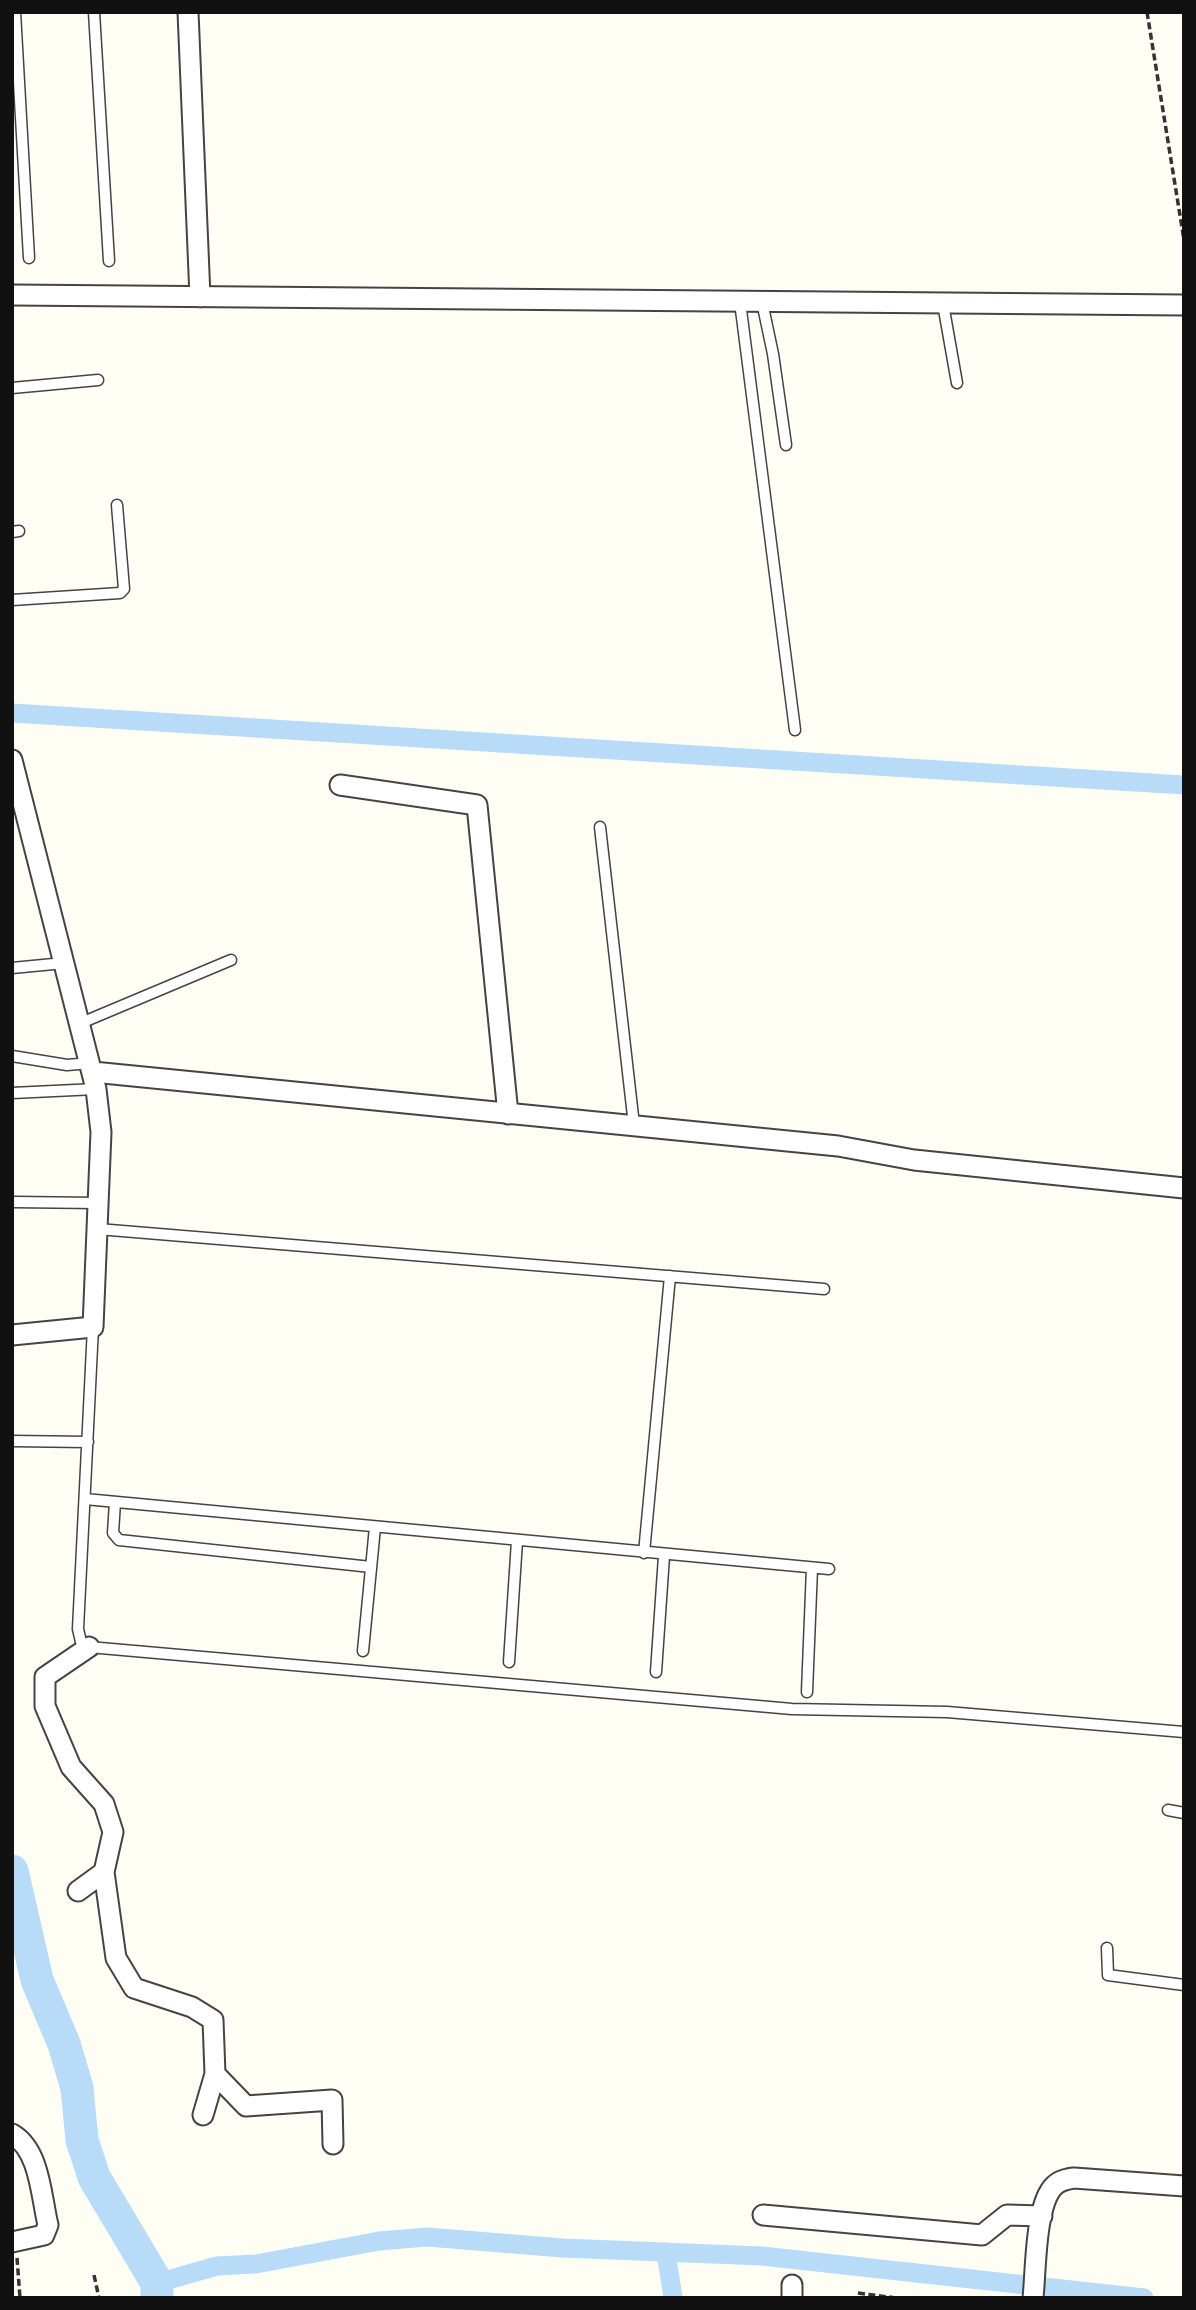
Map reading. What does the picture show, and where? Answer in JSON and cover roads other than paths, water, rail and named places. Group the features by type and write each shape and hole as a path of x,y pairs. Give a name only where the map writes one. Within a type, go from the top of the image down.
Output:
{"street":[{"path":"188,12 200,297"},
{"path":"12,295 1184,305"},
{"path":"12,760 81,1023 93,1075 100,1132 93,1327 12,1335"},
{"path":"340,785 477,805 508,1114"},
{"path":"93,1075 838,1146 940,1163 1184,1188"},
{"path":"89,1647 45,1677 45,1706 71,1767 104,1804 113,1832 104,1872 116,1958 134,1989 192,2007 212,2020 215,2074 203,2115"},
{"path":"78,1891 104,1872"},
{"path":"215,2074 246,2106 332,2100 333,2144"},
{"path":"12,2134 24,2141 31,2153 48,2225 44,2235 37,2239 14,2242"},
{"path":"1034,2298 1042,2216 1047,2197 1061,2180 1074,2178 1184,2186"},
{"path":"763,2215 982,2235 1007,2215 1042,2216"}],"lane":[{"path":"15,12 29,258"},
{"path":"94,12 109,261"},
{"path":"740,302 795,730"},
{"path":"762,302 774,354 786,445"},
{"path":"943,304 957,383"},
{"path":"12,388 98,380"},
{"path":"12,600 120,593 124,589 117,505"},
{"path":"600,827 634,1125"},
{"path":"81,1023 231,960"},
{"path":"12,968 65,962"},
{"path":"12,1055 68,1065 93,1075"},
{"path":"12,1093 93,1075"},
{"path":"13,1202 99,1203"},
{"path":"98,1229 824,1289"},
{"path":"644,1553 670,1276"},
{"path":"93,1327 78,1637 89,1647 792,1709 947,1712 1184,1732"},
{"path":"12,1441 88,1442"},
{"path":"85,1499 664,1556 829,1569"},
{"path":"115,1502 113,1533 119,1541 371,1567"},
{"path":"363,1651 375,1527"},
{"path":"509,1662 517,1541"},
{"path":"656,1672 664,1556"},
{"path":"807,1692 812,1568"},
{"path":"1168,1810 1184,1814"},
{"path":"1107,1948 1108,1975 1184,1985"}],"waterway":[{"path":"12,713 1184,785"},
{"path":"12,1871 37,1980 64,2044 77,2088 82,2140 94,2177 157,2283 157,2298"},
{"path":"157,2283 217,2266 256,2264 379,2241 427,2237 563,2248 762,2256 1144,2298"},
{"path":"666,2252 673,2298"}]}
